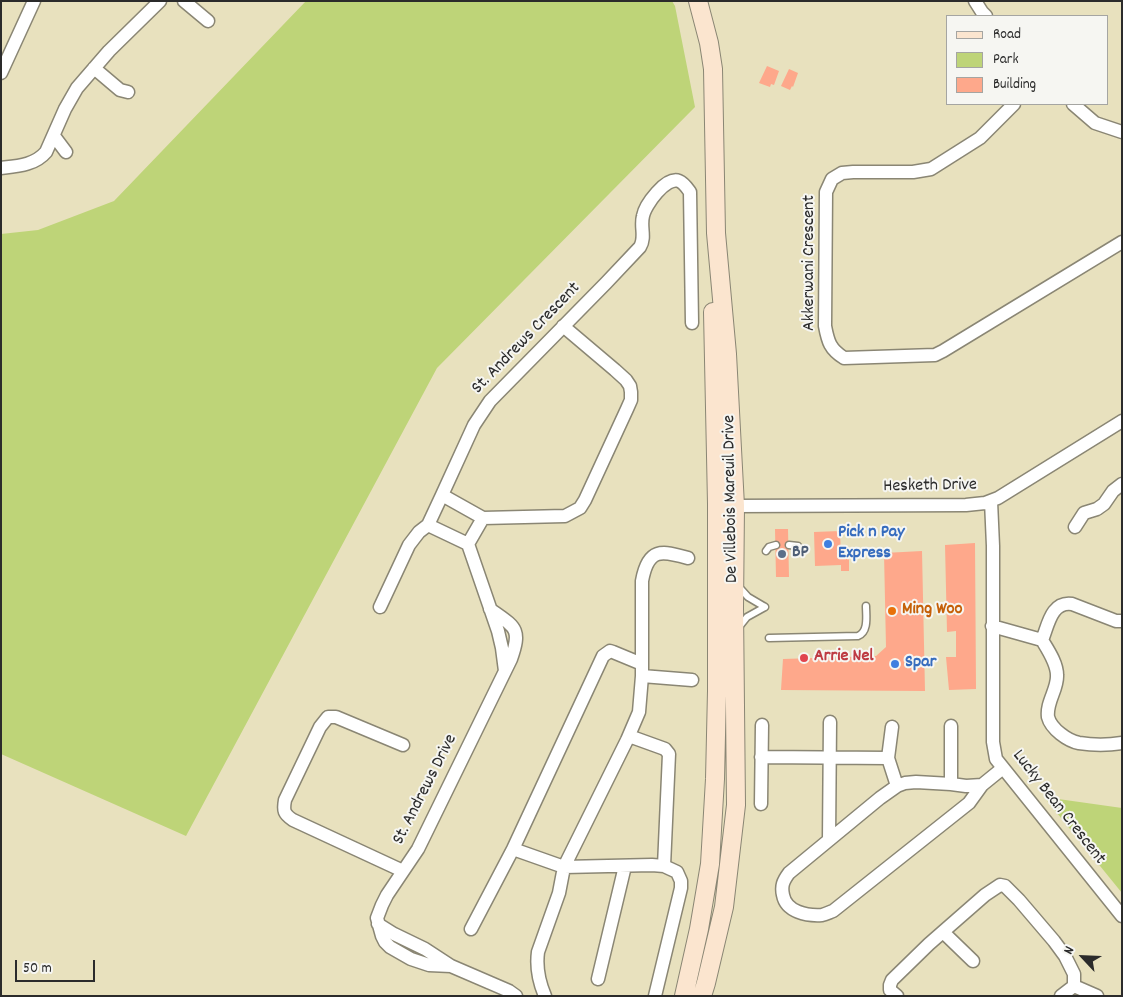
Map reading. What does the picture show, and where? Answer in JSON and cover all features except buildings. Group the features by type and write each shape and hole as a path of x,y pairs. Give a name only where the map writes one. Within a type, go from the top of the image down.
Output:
{"main road":[{"name":"De Villebois Mareuil Drive","path":"684,996 699,930 710,864 715,788 717,691 716,504 708,80 704,44 691,1"},
{"name":"De Villebois Mareuil Drive","path":"698,1 709,43 713,69 716,233 727,354 735,506 736,805 724,907 702,996"}],"street":[{"path":"1,73 34,1"},
{"path":"1,168 28,164 42,157 77,88 109,51 160,1"},
{"path":"184,1 208,21"},
{"path":"975,1 985,15"},
{"path":"94,68 120,90 128,92"},
{"name":"Akkerwani Crescent","path":"1013,105 980,138 931,169 913,172 842,173 832,179 826,192 825,326 828,341 834,352 844,358 935,355 1122,242"},
{"path":"1074,105 1095,123 1122,132"},
{"path":"54,136 66,152"},
{"name":"St. Andrews Crescent","path":"380,607 409,545 419,532 428,525 474,424 490,401 640,247 643,241 642,216 650,200 668,182 677,180 690,192 692,322"},
{"path":"442,495 483,518 566,516 580,508 628,409 631,392 626,380 563,326"},
{"name":"Hesketh Drive","path":"716,504 735,506 980,504 998,498 1122,421"},
{"path":"1075,527 1084,513 1097,509 1104,504 1113,491 1122,484"},
{"name":"Lucky Bean Crescent","path":"991,501 993,742 996,759 1122,916"},
{"path":"428,525 468,544 483,518"},
{"name":"St. Andrews Drive","path":"468,544 502,648 505,671 418,849 382,905 377,918 385,942 411,959 429,965 451,966 516,996"},
{"path":"544,996 537,962 538,952 559,893 564,867 629,736 640,706 643,573 653,555 658,553 668,552 688,558"},
{"path":"1042,640 1052,614 1057,608 1065,604 1072,604 1116,621 1122,621"},
{"path":"992,626 1042,640 1054,663 1057,676 1049,704 1048,716 1053,727 1072,741 1079,743 1122,743"},
{"path":"471,929 513,849 603,656 610,651 642,670 692,680"},
{"path":"403,745 336,717 328,717 320,727 285,800 283,808 293,820 403,871"},
{"path":"829,840 830,722"},
{"path":"761,804 762,725"},
{"path":"951,726 952,784"},
{"path":"892,727 888,758 897,786"},
{"path":"629,736 665,749 669,754 664,866"},
{"path":"761,757 888,758"},
{"path":"982,785 966,786 916,782 897,786 789,873 782,882 784,902 790,909 816,915 824,915 833,910 968,803 982,785 1003,768"},
{"path":"513,849 564,867 664,866 677,872 681,881 681,888 655,996"},
{"path":"598,979 625,866"},
{"path":"897,996 890,990 892,980 986,895 998,886 1003,885 1019,900 1065,956 1074,974 1074,986"},
{"path":"943,932 973,961"},
{"path":"1061,996 1074,986"},
{"path":"1074,986 1097,996"}],"lane":[{"path":"789,544 798,546"},
{"path":"766,551 769,547 776,545"},
{"path":"734,581 748,598 766,607 747,617 734,634"},
{"path":"769,638 858,636 865,631 866,606"}],"green space":[{"path":"306,1 672,1 675,6 695,107 437,368 186,836 1,754 1,234 38,230 114,201"},
{"path":"1044,797 1122,808 1122,893"}],"place":[{"name":"Pick n Pay Express","path":"828,544"},
{"name":"BP","path":"782,554"},
{"name":"Ming Woo","path":"892,611"},
{"name":"Arrie Nel","path":"804,658"},
{"name":"Spar","path":"895,664"}]}
